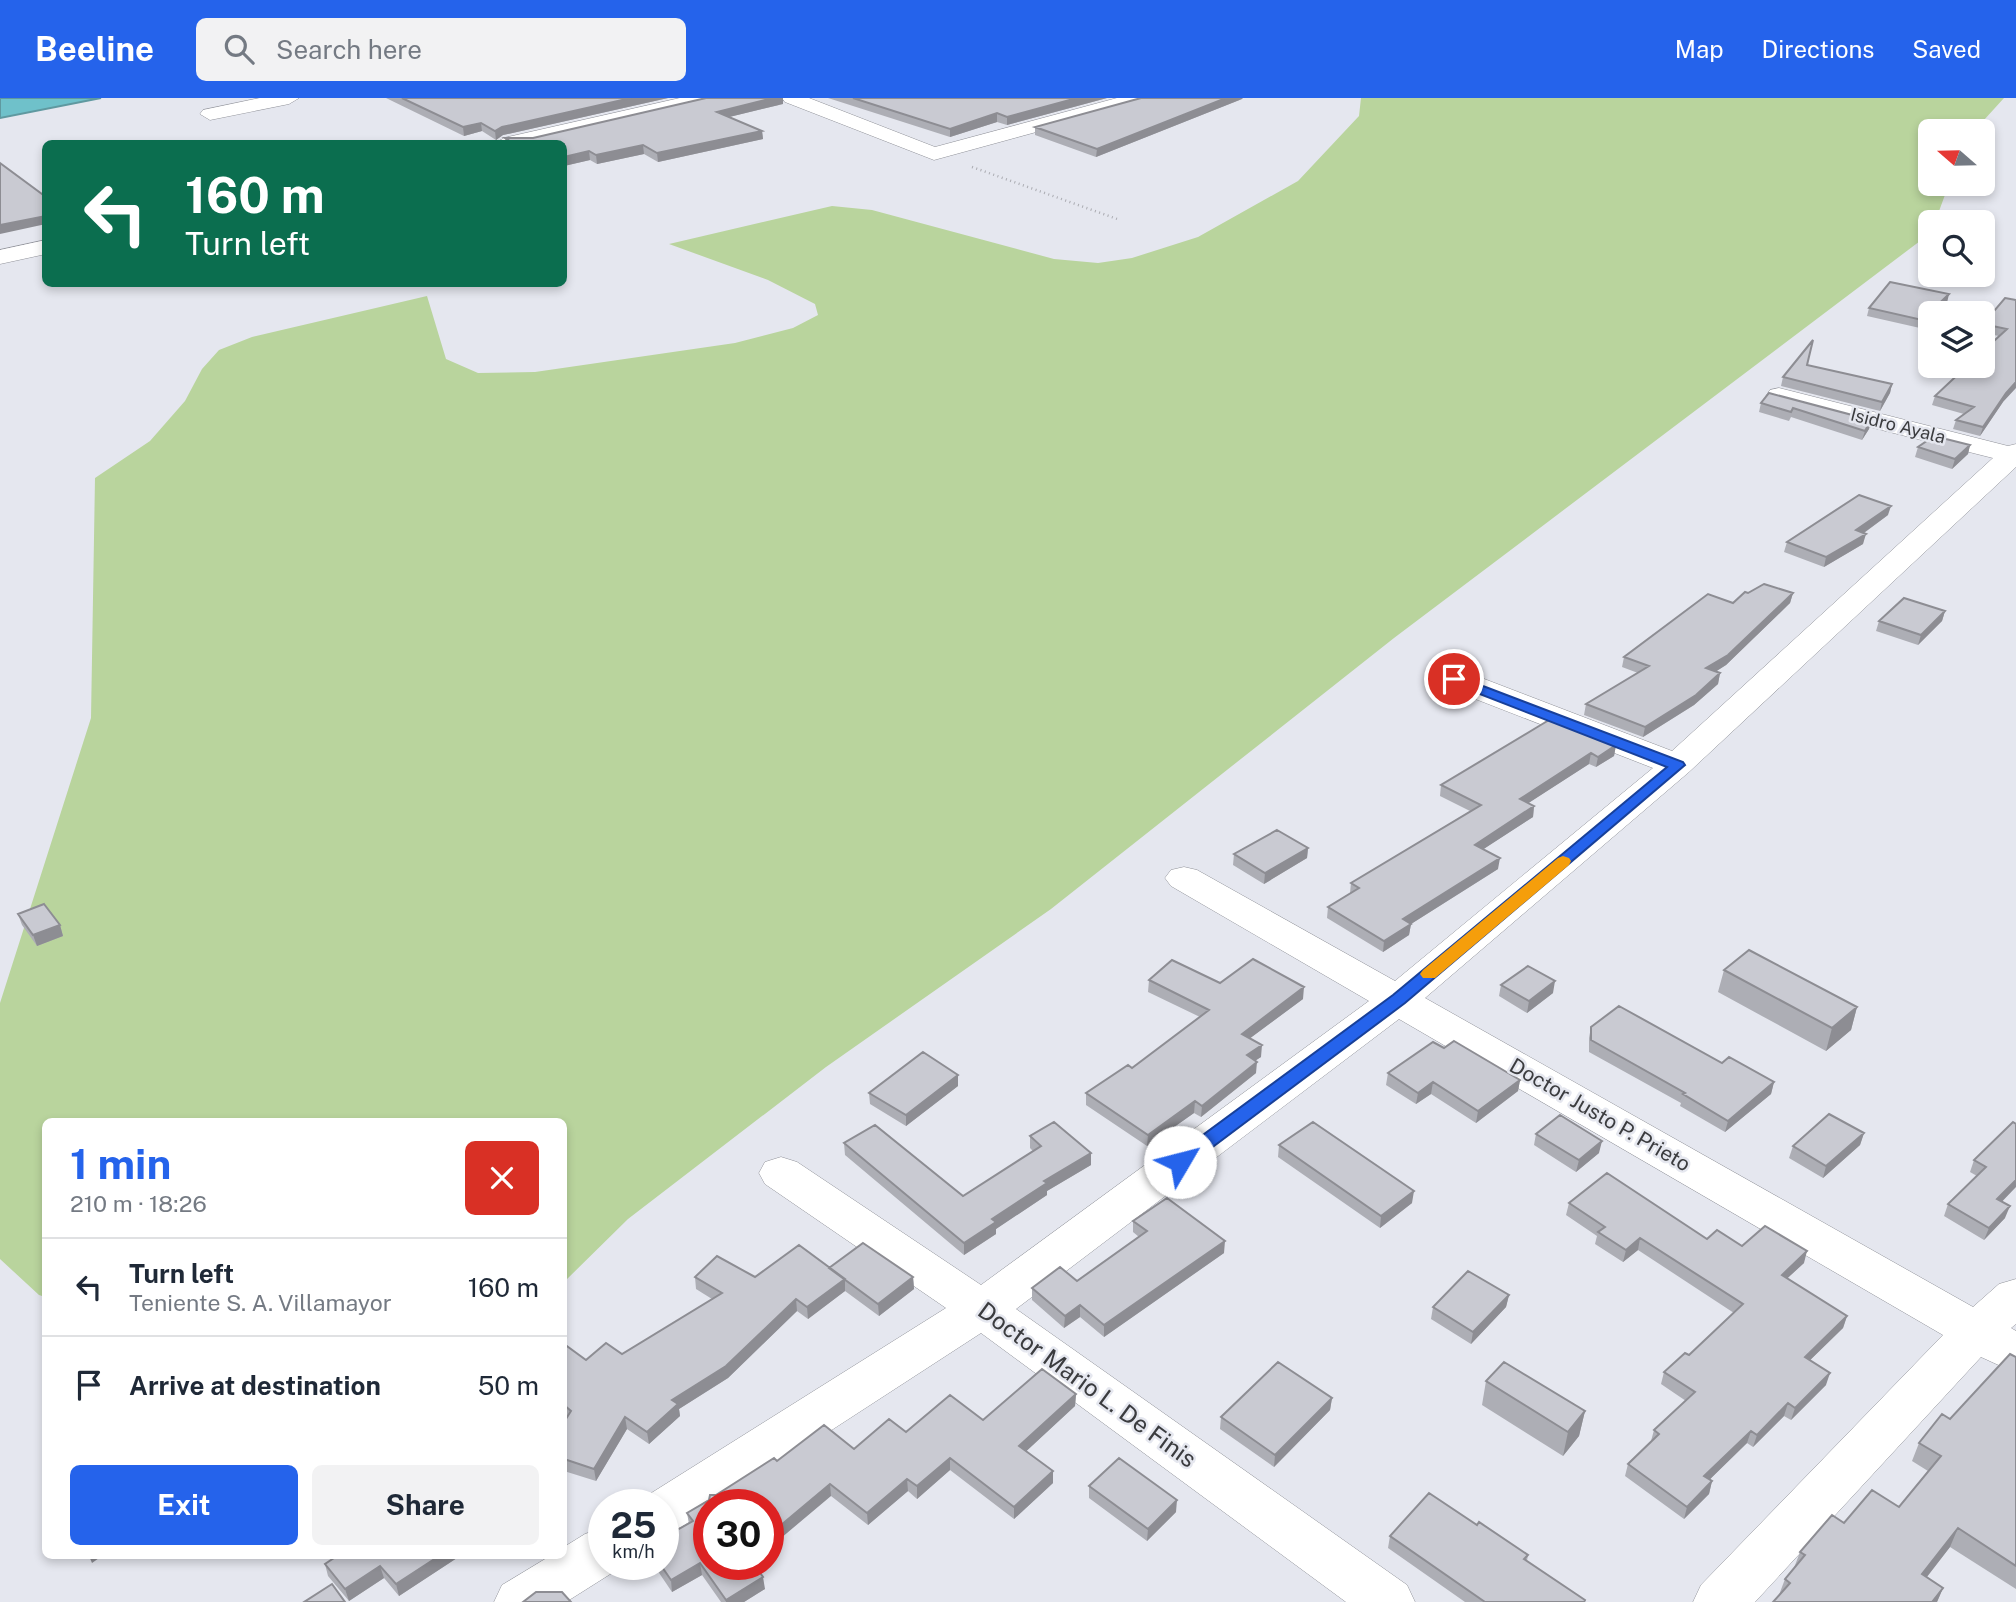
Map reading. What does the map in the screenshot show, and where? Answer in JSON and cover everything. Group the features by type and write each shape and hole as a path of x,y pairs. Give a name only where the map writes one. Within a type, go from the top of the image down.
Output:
{"street":[{"path":"210,114 289,98"},
{"path":"522,140 706,98"},
{"path":"792,98 934,154 1139,98"},
{"path":"0,257 42,248"},
{"name":"Isidro Ayala","path":"1779,396 2015,454"},
{"path":"679,1502 982,1309 1399,999 1677,765 2015,454"},
{"path":"1454,679 1677,765"},
{"name":"Doctor Justo P. Prieto","path":"1184,878 1996,1343"},
{"name":"Doctor Mario L. De Finis","path":"781,1174 982,1309 1388,1602"},
{"path":"1720,1602 1996,1343 2016,1297"},
{"path":"521,1602 588,1560"}],"path":[{"path":"934,154 1120,220"}],"green space":[{"path":"1361,98 2004,98 1985,119 1918,119 1918,196 1945,196 1939,210 1918,210 1918,243 1394,638 1051,909 826,1067 628,1219 567,1279 567,1118 42,1118 42,1296 0,1259 0,1003 91,718 95,478 150,441 185,401 202,369 219,350 252,337 427,296 446,359 478,373 535,372 735,343 793,328 818,315 815,304 768,280 669,244 832,206 872,210 1054,259 1098,263 1132,258 1198,237 1298,181 1359,116"}],"water":[{"path":"0,98 101,98 0,118"}],"building":[{"path":"402,98 631,98 502,127 495,131 481,123 463,127"},
{"path":"706,98 773,98 717,112 762,131 657,153 643,145 596,155 589,151 567,156 567,140 505,138 533,138"},
{"path":"853,98 1077,98 1007,117 997,113 950,129"},
{"path":"1141,98 1226,98 1097,149 1035,127"},
{"path":"0,163 42,194 42,217 0,225"},
{"path":"1890,282 1949,294 1942,301 1918,301 1918,319 1869,308"},
{"path":"2005,298 2016,300 2016,382 1983,427 1956,420 1974,407 1935,396 1954,378 1995,378 1995,340 2007,329 1995,326 1995,310"},
{"path":"1813,340 1807,365 1892,384 1882,402 1783,377"},
{"path":"1769,393 1871,420 1865,431 1793,408 1791,412 1761,403"},
{"path":"1934,436 1970,445 1955,459 1918,447"},
{"path":"1859,495 1891,506 1856,530 1866,534 1826,557 1787,542"},
{"path":"1764,584 1793,593 1728,655 1706,668 1720,673 1696,695 1645,727 1586,704 1649,666 1624,657 1708,594 1733,603 1745,592"},
{"path":"1904,598 1945,611 1921,635 1879,621"},
{"path":"1549,720 1616,745 1598,757 1591,753 1520,799 1534,806 1475,845 1500,858 1403,919 1411,924 1384,941 1328,907 1359,888 1351,883 1481,805 1441,785"},
{"path":"1277,830 1308,848 1265,873 1234,854"},
{"path":"44,904 60,925 33,935 18,914"},
{"path":"1749,950 1857,1007 1832,1028 1724,970"},
{"path":"1253,959 1304,987 1242,1034 1262,1045 1247,1055 1257,1062 1202,1106 1195,1101 1148,1135 1086,1093 1128,1065 1132,1068 1209,1010 1149,980 1172,960 1220,983"},
{"path":"1528,966 1555,981 1529,1001 1501,985"},
{"path":"1619,1006 1722,1063 1729,1057 1774,1082 1728,1121 1683,1094 1685,1093 1591,1040 1591,1027"},
{"path":"1454,1041 1520,1080 1478,1111 1433,1082 1418,1093 1388,1073 1433,1042 1444,1048"},
{"path":"923,1052 958,1075 906,1115 869,1093"},
{"path":"1829,1114 1864,1133 1826,1166 1793,1146"},
{"path":"1560,1115 1602,1141 1579,1160 1536,1134"},
{"path":"1054,1122 1091,1153 1044,1181 1047,1183 992,1219 996,1222 964,1243 844,1143 875,1125 963,1196 1041,1146 1030,1136"},
{"path":"1313,1122 1414,1191 1381,1216 1279,1145"},
{"path":"2013,1122 2016,1124 2016,1180 1997,1199 2010,1206 1989,1228 1948,1204 1986,1167 1974,1160"},
{"path":"1607,1173 1707,1239 1717,1230 1742,1246 1765,1226 1807,1251 1782,1275 1847,1316 1805,1357 1830,1373 1795,1408 1788,1403 1757,1435 1751,1431 1704,1476 1712,1481 1687,1507 1628,1464 1659,1434 1654,1430 1695,1392 1664,1372 1685,1353 1689,1355 1743,1304 1640,1238 1626,1250 1598,1232 1605,1227 1569,1203"},
{"path":"1167,1198 1225,1241 1104,1325 1080,1305 1065,1316 1032,1288 1060,1267 1077,1281 1147,1231 1133,1221"},
{"path":"863,1243 913,1277 878,1304 829,1268"},
{"path":"799,1245 845,1279 807,1307 796,1299 726,1366 672,1400 678,1404 647,1432 625,1417 594,1469 567,1460 567,1417 571,1411 567,1408 567,1346 586,1360 606,1343 622,1354 722,1293 695,1277 717,1256 755,1277"},
{"path":"1468,1271 1509,1295 1473,1332 1433,1307"},
{"path":"2010,1354 2016,1357 2016,1566 1958,1528 1922,1574 1943,1588 1932,1602 1773,1602 1790,1583 1785,1579 1805,1555 1800,1552 1832,1515 1844,1523 1872,1490 1899,1507 1941,1456 1919,1443 1942,1414 1950,1419"},
{"path":"1278,1362 1332,1398 1275,1455 1221,1417"},
{"path":"1504,1362 1585,1411 1568,1432 1486,1381"},
{"path":"1042,1369 1076,1394 1019,1446 1053,1471 1014,1507 950,1458 917,1486 907,1479 867,1513 830,1484 784,1523 784,1489 725,1489 774,1458 777,1461 824,1425 854,1449 889,1419 906,1432 950,1395 983,1420"},
{"path":"1119,1458 1177,1500 1148,1529 1089,1486"},
{"path":"1429,1493 1528,1555 1524,1559 1585,1600 1584,1602 1485,1602 1390,1536"},
{"path":"693,1509 693,1521 687,1513"},
{"path":"693,1521 693,1567 679,1575 679,1529"},
{"path":"332,1559 434,1559 396,1584 380,1566 345,1589 325,1564"},
{"path":"712,1580 758,1580 726,1600"},
{"path":"332,1584 345,1602 304,1602"},
{"path":"536,1592 562,1592 571,1602 523,1602"}],"slow traffic":[{"path":"1429,974 1563,861"}],"route":[{"path":"1180,1162 1399,999 1677,765 1454,679"}]}
